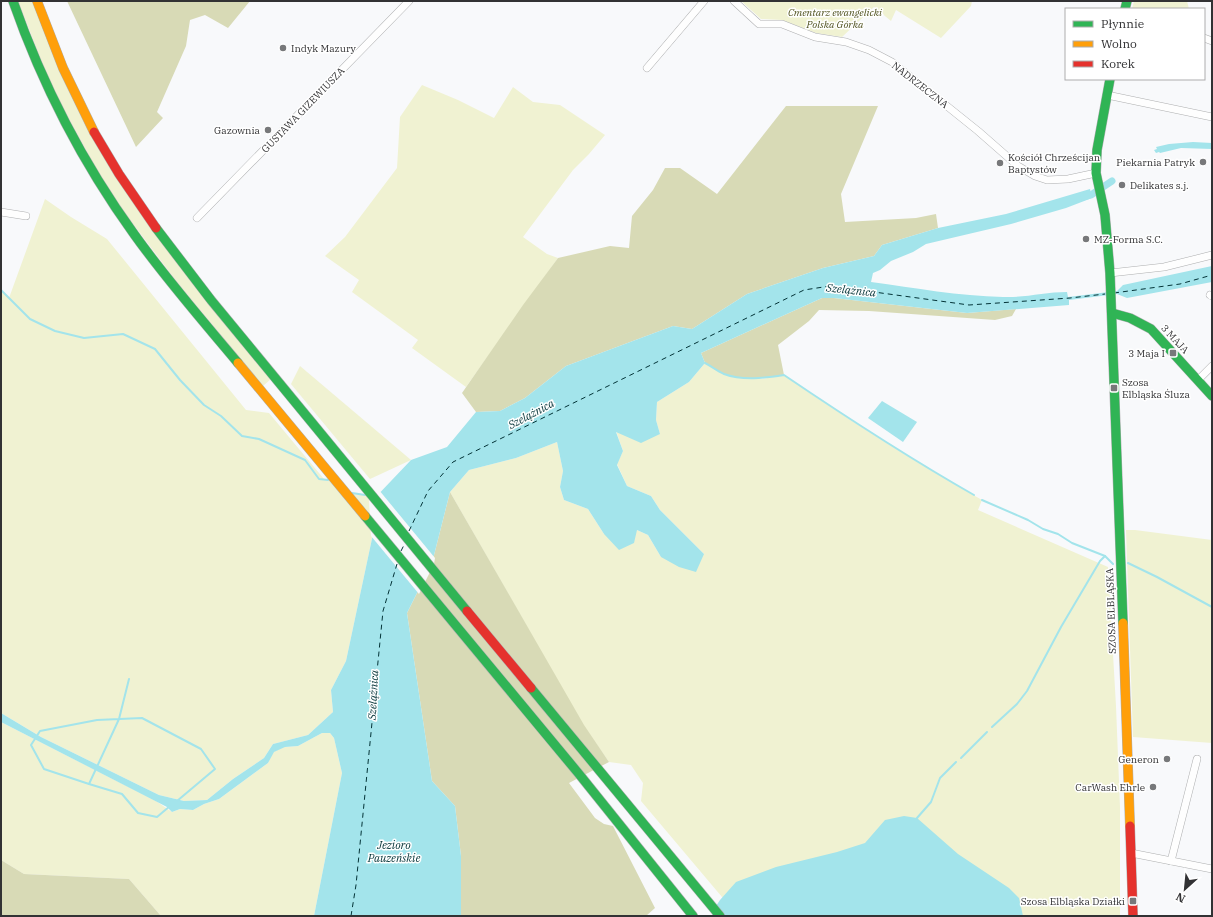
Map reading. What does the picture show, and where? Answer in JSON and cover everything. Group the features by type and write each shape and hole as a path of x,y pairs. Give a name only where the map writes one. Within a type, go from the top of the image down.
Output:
{"main road":[{"path":"13,1 33,55 51,95 77,146 99,185 130,230 156,264 579,774 693,916"},
{"path":"37,1 57,53 79,103 120,175 172,250 211,300 720,916"},
{"name":"SZOSA ELBLĄSKA","path":"1110,80 1097,150 1096,173 1106,221 1110,275 1133,916"},
{"name":"3 MAJA","path":"1111,309 1151,329 1212,396"}],"street":[{"name":"GUSTAWA GIZEWIUSZA","path":"198,218 409,1"},
{"path":"647,68 704,1"},
{"name":"NADRZECZNA","path":"734,1 759,24 782,24 815,37 846,42 868,50 892,62 978,131 1018,166 1035,176 1047,180 1068,179 1096,173"},
{"path":"1107,95 1212,117"},
{"path":"1,212 26,216"},
{"path":"1110,275 1164,267 1212,255"},
{"path":"1198,380 1212,366"},
{"path":"1171,860 1197,759"},
{"path":"1131,853 1171,860 1212,870"}],"green space":[{"path":"18,1 33,1 81,116 271,379 263,386 177,282 109,192 52,88"},
{"path":"67,1 250,1 228,28 205,15 190,20 186,46 157,112 163,118 136,147"},
{"name":"Cmentarz ewangelicki Polska Górka","path":"741,1 972,1 971,6 941,38 896,10 891,21 874,7 842,37 816,33 782,20 761,19"},
{"path":"1134,1 1187,1 1189,8 1132,8"},
{"path":"422,85 458,100 494,118 513,87 533,102 560,105 605,135 573,170 523,237 547,254 558,258 466,387 412,348 418,340 352,292 359,280 325,256 345,237 397,168 400,117"},
{"path":"786,106 878,106 841,194 845,222 916,218 936,214 938,228 882,245 874,256 823,268 747,294 692,329 673,326 566,366 525,398 500,411 476,412 462,393 523,305 558,258 610,246 629,248 632,216 653,190 665,168 680,168 717,194"},
{"path":"45,199 107,239 246,410 269,413 324,479 330,480 343,491 376,497 373,534 346,661 331,690 333,712 308,735 273,744 264,758 233,779 207,800 184,801 159,795 41,737 1,713 1,290 9,298"},
{"path":"822,298 834,298 967,313 1016,309 1012,316 995,320 869,311 819,310 809,321 778,345 784,375 762,378 739,378 724,374 705,363 701,353"},
{"path":"705,363 724,374 762,379 784,375 882,440 982,500 978,510 1108,567 1120,807 1120,916 738,916 641,801 643,783 631,765 609,762 583,725 450,492 469,470 516,458 557,442 563,471 560,487 564,500 588,509 604,534 637,530 648,535 661,557 704,554 660,510 651,496 627,486 617,464 623,451 616,431 660,434 656,420 657,402 689,382"},
{"path":"300,366 411,460 370,479 291,384"},
{"path":"450,492 584,725 609,762 569,783 595,818 604,824 613,826 655,908 646,916 461,916 461,856 455,806 432,781 407,613 432,563"},
{"path":"1126,530 1212,540 1212,743 1133,737"},
{"path":"1,722 156,801 172,812 180,809 193,810 204,804 219,799 268,763 273,752 284,747 298,746 322,733 330,733 334,738 342,773 314,916 161,916 129,879 24,874 1,860"},
{"path":"1,860 24,874 129,879 161,916 1,916"}],"water":[{"path":"1193,142 1212,143 1212,149 1181,148 1160,153 1156,153 1154,150 1157,149 1156,147 1169,144"},
{"name":"Jezioro Pauzeńskie","path":"1090,189 1092,198 1066,208 1011,224 926,244 913,252 891,261 880,270 873,273 871,282 970,295 1011,297 1067,292 1068,297 1117,291 1123,285 1212,266 1212,282 1127,298 1117,294 1069,300 1069,305 967,313 834,298 822,298 701,353 705,363 689,382 657,402 656,420 660,434 641,443 616,432 623,451 617,465 627,486 651,496 660,510 704,554 696,572 679,567 661,557 648,535 637,530 634,543 619,550 604,534 588,509 564,500 560,487 563,471 557,442 516,458 469,470 450,492 432,563 407,613 432,781 455,806 461,856 461,916 314,916 342,773 334,738 330,733 322,733 298,746 285,747 274,752 268,763 219,799 204,804 193,810 180,809 172,812 167,807 1,722 1,713 41,737 159,795 184,801 207,800 233,779 264,758 273,744 308,735 333,712 331,690 346,661 373,534 371,502 411,460 447,447 476,412 500,411 525,398 566,366 673,326 692,329 747,294 823,268 874,256 882,245 938,228 1006,214"},
{"path":"882,401 917,422 903,442 868,418"},
{"path":"904,816 917,818 958,854 1009,888 1019,898 1023,916 712,916 712,912 720,900 736,882 776,867 837,852 865,843 885,820"}],"pier":[{"path":"379,490 435,558 434,564 419,594 371,536 369,501"}],"waterway":[{"path":"1084,197 1091,195 1112,181"},
{"path":"1,290 30,319 55,331 84,338 123,334 155,349 180,380 204,405 221,416 242,436 259,439 305,460 319,479 328,480"},
{"path":"705,363 724,374 739,378 762,378 784,375 878,437 974,495"},
{"path":"352,493 365,495"},
{"path":"982,500 1028,520 1043,529 1058,534 1072,543 1105,556 1113,564"},
{"path":"992,727 1017,704 1027,691 1061,627 1100,561 1105,556"},
{"path":"1128,563 1212,607"},
{"path":"129,679 119,719 89,784 44,769 31,745 40,731 97,720 142,718 201,749 215,769 177,801"},
{"path":"961,758 987,732"},
{"path":"917,818 931,802 940,778 956,762"},
{"path":"89,784 122,794 138,813 157,817 170,806"}],"ferry route":[{"path":"1114,293 1180,284 1212,275"},
{"path":"409,531 428,491 453,462 804,290 830,286 969,305 1105,294"},
{"path":"401,551 404,545"},
{"path":"351,916 356,885 383,611 397,564"}],"traffic: fast":[{"path":"13,1 24,32 50,92 97,179 134,234 159,267 238,363"},
{"path":"1125,8 1127,1"},
{"path":"1110,80 1097,150 1096,173 1105,215 1110,273 1123,623"},
{"path":"156,228 211,300 467,611"},
{"path":"1112,313 1130,318 1151,329 1212,396"},
{"path":"365,516 579,774 693,916"},
{"path":"531,688 720,916"}],"traffic: slow":[{"path":"37,1 63,68 94,132"},
{"path":"238,363 365,516"},
{"path":"1123,623 1130,826"}],"traffic: jam":[{"path":"94,132 119,174 156,228"},
{"path":"467,611 531,688"},
{"path":"1130,826 1133,916"}],"place":[{"name":"Indyk Mazury","path":"283,48"},
{"name":"Gazownia","path":"268,130"},
{"name":"Piekarnia Patryk","path":"1203,162"},
{"name":"Kościół Chrześcijan Baptystów","path":"1000,163"},
{"name":"Delikates s.j.","path":"1122,185"},
{"name":"MZ-Forma S.C.","path":"1086,239"},
{"name":"3 Maja I","path":"1173,353"},
{"name":"Szosa Elbląska Śluza","path":"1114,388"},
{"name":"Generon","path":"1167,759"},
{"name":"CarWash Ehrle","path":"1153,787"},
{"name":"Szosa Elbląska Działki","path":"1133,901"}],"water label":[{"name":"Szelążnica","path":"851,290"},
{"name":"Szelążnica","path":"531,414"},
{"name":"Szelążnica","path":"373,695"}]}
